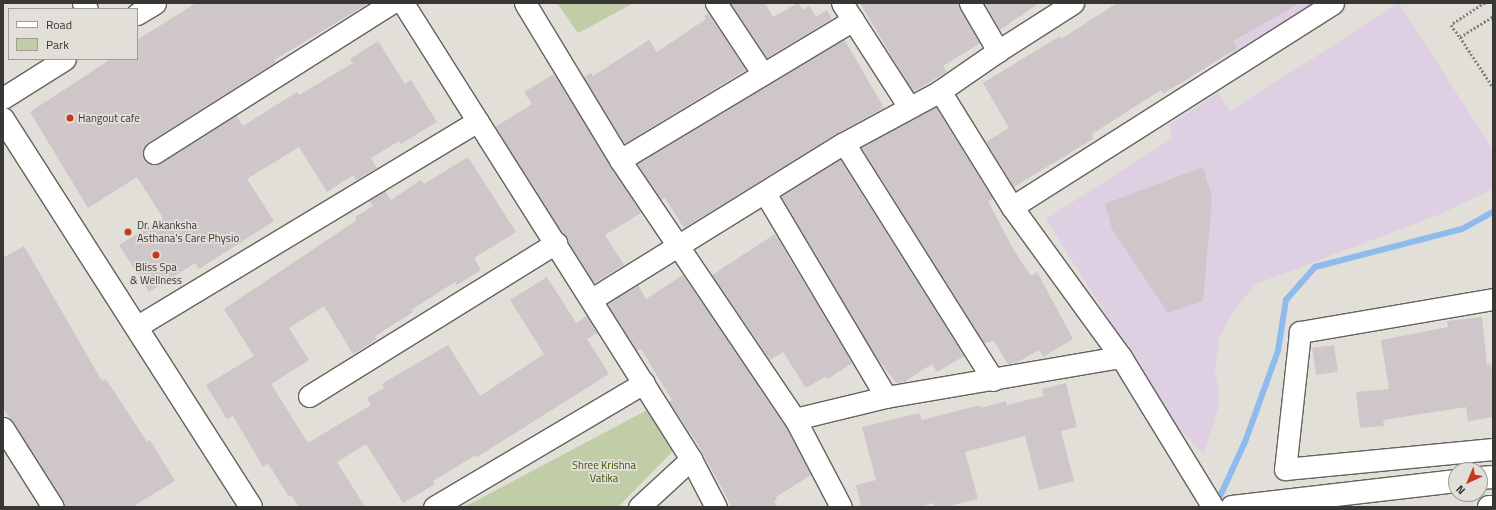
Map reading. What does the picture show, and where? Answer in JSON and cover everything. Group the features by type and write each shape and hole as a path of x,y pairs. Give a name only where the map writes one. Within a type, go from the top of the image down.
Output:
{"street":[{"path":"138,13 154,3"},
{"path":"154,153 391,3"},
{"path":"403,3 592,299 691,459 716,507"},
{"path":"525,3 620,160 795,419 841,507"},
{"path":"716,3 762,74"},
{"path":"970,3 998,51"},
{"path":"592,299 844,143 940,91 998,51 1073,3"},
{"path":"1012,207 1309,9 1333,3"},
{"path":"620,160 762,74 848,12 908,107"},
{"path":"3,98 64,60"},
{"path":"940,91 1012,207 1121,357 1213,507"},
{"path":"3,119 251,507"},
{"path":"136,327 478,121"},
{"path":"844,143 993,380"},
{"path":"765,192 886,397"},
{"path":"309,396 556,243"},
{"path":"1493,299 1300,332 1285,469 1493,450"},
{"path":"795,419 886,397 1121,357"},
{"path":"434,507 644,383"},
{"path":"3,428 53,507"},
{"path":"639,507 691,459"},
{"path":"1240,506 1448,482"},
{"path":"1489,507 1493,506"}],"path":[{"path":"1485,3 1452,25 1493,87"},
{"path":"1460,37 1493,16"}],"shaded area":[{"path":"1196,3 1320,3 1232,61"},
{"path":"1399,3 1493,150 1493,189 1438,215 1256,284 1233,311 1219,339 1215,371 1220,401 1204,454 1176,426 1046,219 1173,138 1169,125 1218,93 1230,111"}],"green space":[{"path":"557,3 634,3 578,33"},
{"name":"Shree Krishna Vatika","path":"651,408 677,447 618,507 464,507"}],"building":[{"path":"196,3 369,3 274,60 276,62 148,143 142,154 149,164 160,163 236,115 243,126 297,92 299,95 353,63 350,59 378,41 405,84 411,80 437,122 401,144 399,141 371,158 377,168 356,180 353,175 327,192 299,147 247,179 274,221 199,269 195,263 149,292 119,245 163,218 137,177 88,208 30,112 109,60 138,60 138,39"},
{"path":"730,3 765,3 773,17 798,3 803,10 809,6 816,17 827,10 832,19 767,58"},
{"path":"860,3 958,3 980,43 943,66 947,72 913,92"},
{"path":"984,3 1039,3 1000,30"},
{"path":"1117,3 1300,3 1233,41 1237,48 1163,93 1161,90 1092,134 1093,139 1014,187 986,142 1009,128 983,83 1060,36 1061,39"},
{"path":"709,14 746,70 624,144 584,77 591,73 593,76 649,40 657,52 706,19 704,16"},
{"path":"844,39 884,108 838,133 684,228 665,198 661,200 637,164"},
{"path":"554,74 641,213 605,235 624,265 594,283 495,127 532,104 524,92"},
{"path":"936,107 993,199 988,201 1013,249 1031,276 1037,272 1073,339 1043,357 1039,350 1018,362 1008,364 994,341 984,343 861,147"},
{"path":"468,157 516,232 474,258 481,270 457,285 455,282 411,310 413,312 375,336 377,339 353,354 324,306 289,328 309,360 271,384 308,443 371,405 367,398 384,388 382,384 448,345 480,396 544,354 510,300 547,277 576,323 587,316 597,333 587,339 609,374 477,457 476,455 433,481 435,484 403,503 366,444 337,462 365,507 299,507 291,495 289,497 268,463 263,467 233,416 227,419 206,385 254,356 224,309 357,220 355,217 373,206 369,200 385,191 391,200 421,180 424,184"},
{"path":"840,159 964,356 937,372 932,364 904,382 896,383 872,351 781,196"},
{"path":"1203,167 1212,198 1203,301 1168,313 1112,229 1105,204"},
{"path":"775,234 852,363 828,379 826,376 806,388 783,352 770,360 712,275"},
{"path":"24,246 102,381 106,379 147,442 150,440 175,481 132,507 65,507 3,407 3,258"},
{"path":"683,275 785,425 811,475 776,497 777,499 774,501 778,507 732,507 697,443 669,402 672,400 641,349 637,351 607,304 638,285 646,299"},
{"path":"1482,317 1487,365 1491,364 1493,375 1493,417 1468,421 1466,407 1383,420 1384,426 1360,428 1356,392 1389,389 1381,340 1448,327 1447,321"},
{"path":"1334,345 1338,372 1316,375 1312,348"},
{"path":"1066,383 1077,427 1061,431 1074,481 1039,490 1025,436 965,452 978,499 945,507 935,507 934,503 918,507 861,507 856,485 876,480 862,427 919,413 922,420 980,405 981,408 1006,401 1007,405 1044,396 1042,389"}],"waterway":[{"path":"1216,505 1245,442 1278,351 1286,300 1315,267 1462,229 1493,212"}],"place":[{"name":"Hangout cafe","path":"70,118"},
{"name":"Dr. Akanksha Asthana's Care Physio","path":"128,232"},
{"name":"Bliss Spa & Wellness","path":"156,255"}]}
